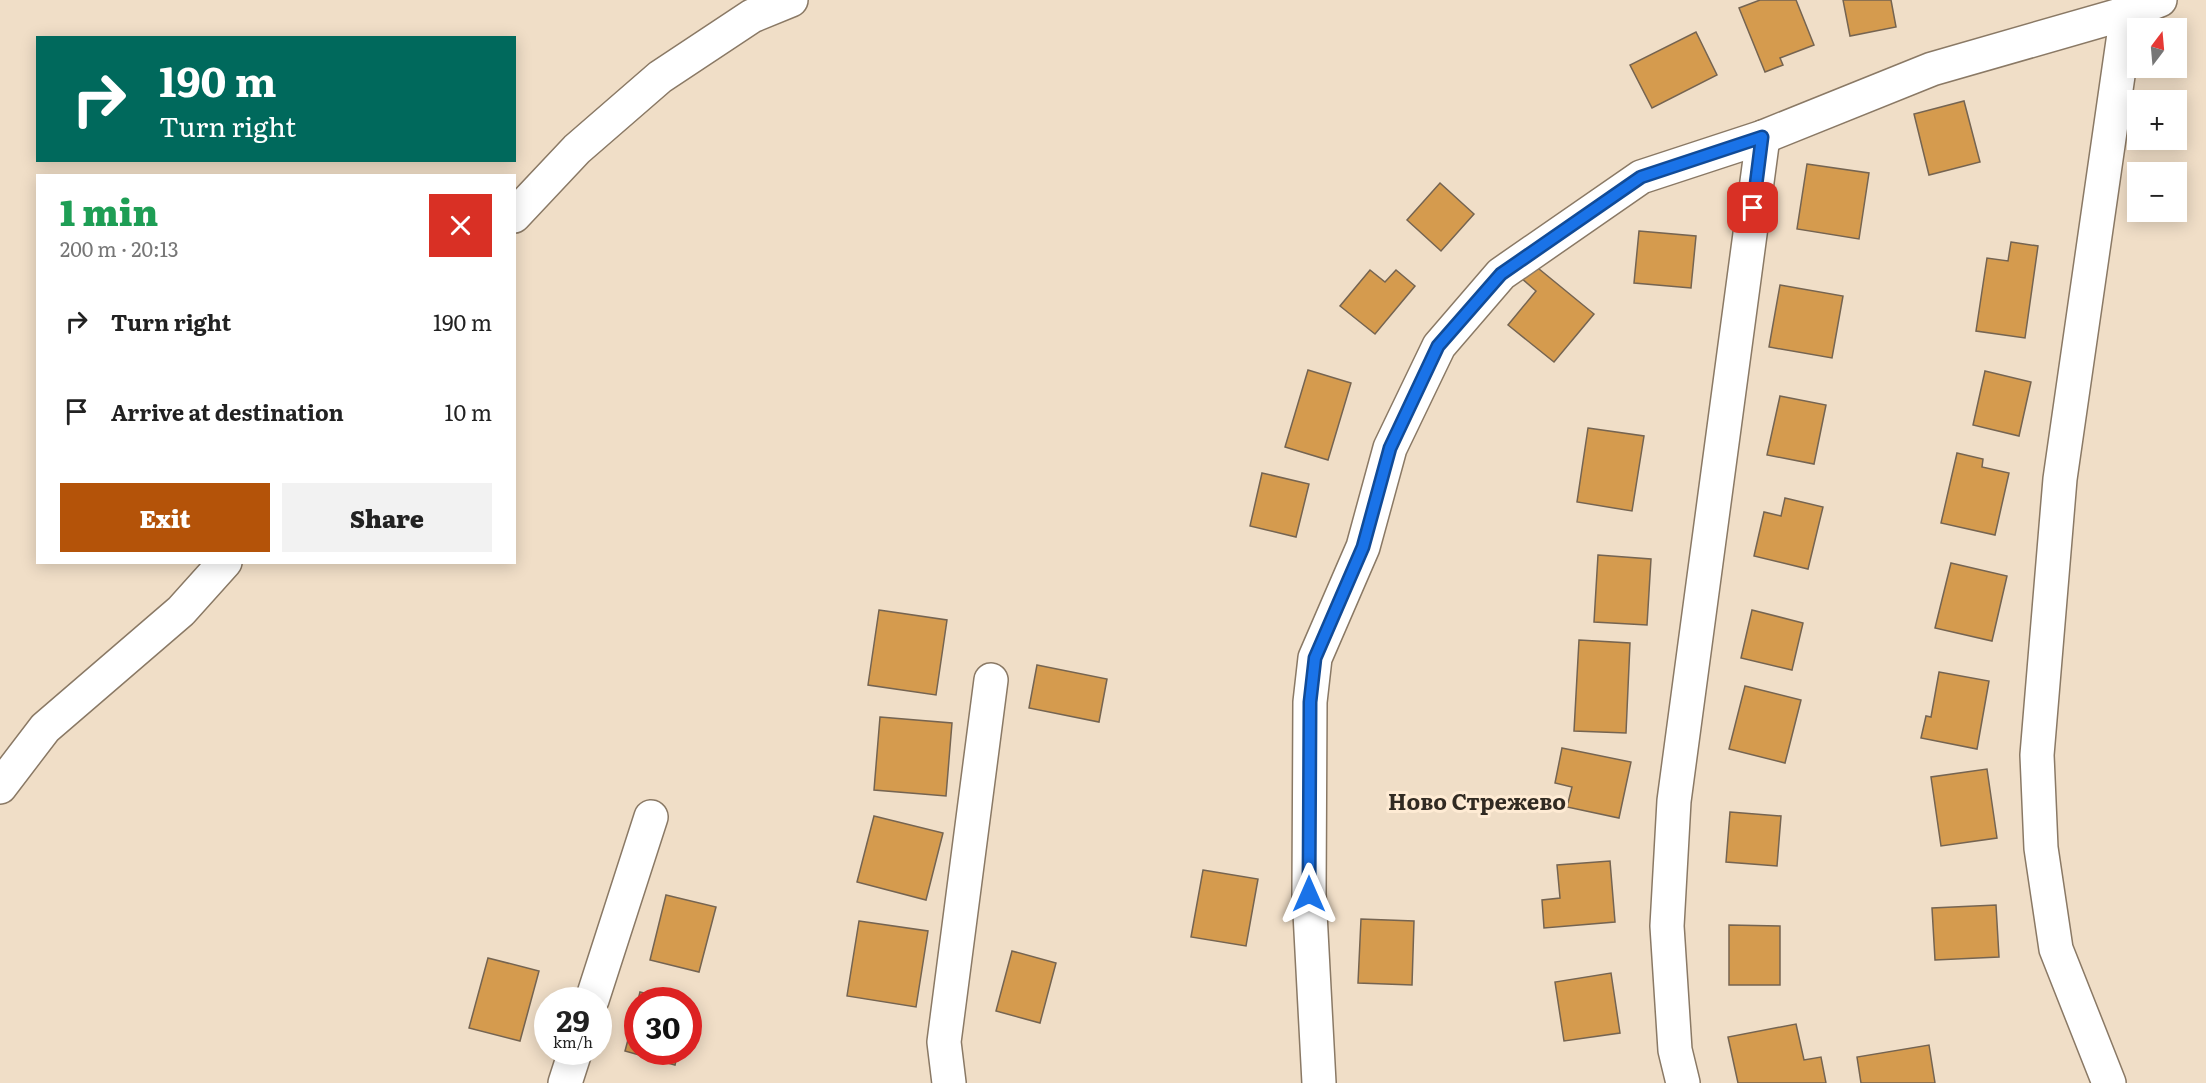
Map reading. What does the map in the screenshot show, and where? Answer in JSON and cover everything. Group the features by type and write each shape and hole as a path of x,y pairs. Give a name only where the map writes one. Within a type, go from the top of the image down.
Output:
{"street":[{"path":"516,214 577,149 660,77 752,16 790,0"},
{"path":"1319,1083 1309,894 1310,702 1315,658 1363,547 1390,448 1438,346 1501,274 1641,177 1762,137 1932,69 2127,13 2160,0"},
{"path":"2109,1083 2056,949 2041,848 2037,755 2060,479 2127,13"},
{"path":"1683,1083 1675,1050 1667,926 1674,801 1762,137"},
{"path":"0,787 45,728 181,611 223,564"},
{"path":"949,1083 944,1042 991,680"},
{"path":"596,987 651,817"},
{"path":"565,1083 571,1065"}],"building":[{"path":"1760,0 1796,0 1814,45 1780,58 1783,65 1765,72 1739,8"},
{"path":"1843,0 1891,0 1896,27 1850,36"},
{"path":"1696,32 1717,75 1652,108 1630,65"},
{"path":"1964,101 1980,162 1929,175 1914,114"},
{"path":"1807,164 1869,173 1859,239 1797,229"},
{"path":"1440,183 1474,214 1441,251 1407,220"},
{"path":"1639,231 1696,236 1691,288 1634,283"},
{"path":"2011,242 2038,246 2025,338 1976,331 1987,258 2008,261"},
{"path":"1533,264 1594,314 1554,362 1508,325 1536,291 1521,278"},
{"path":"1370,270 1385,282 1396,270 1415,286 1375,334 1340,306"},
{"path":"1780,285 1843,296 1832,358 1769,347"},
{"path":"1308,370 1351,383 1328,460 1285,447"},
{"path":"1985,371 2031,382 2019,436 1973,425"},
{"path":"1780,396 1826,405 1814,464 1767,455"},
{"path":"1588,428 1644,436 1632,511 1577,502"},
{"path":"1957,453 1983,459 1982,467 2009,473 1995,535 1941,523"},
{"path":"1262,473 1309,484 1296,537 1250,526"},
{"path":"1785,498 1823,507 1808,569 1754,556 1764,512 1781,516"},
{"path":"1598,555 1651,559 1647,625 1594,622"},
{"path":"1951,563 2007,576 1992,641 1935,628"},
{"path":"879,610 947,620 936,695 868,685"},
{"path":"1752,610 1803,623 1792,670 1741,658"},
{"path":"1579,640 1630,643 1626,733 1574,731"},
{"path":"1037,665 1107,679 1099,722 1029,708"},
{"path":"1939,672 1989,681 1977,749 1921,738 1926,716 1931,717"},
{"path":"1745,686 1801,700 1785,763 1729,749"},
{"path":"880,717 952,723 946,796 874,790"},
{"path":"1562,748 1631,762 1619,818 1567,807 1572,787 1555,783"},
{"path":"1987,769 1997,838 1941,846 1931,777"},
{"path":"1730,812 1781,816 1777,866 1726,862"},
{"path":"874,816 943,833 926,900 857,882"},
{"path":"1610,861 1615,922 1544,928 1542,900 1560,898 1557,865"},
{"path":"1203,870 1258,879 1246,946 1191,937"},
{"path":"666,895 716,907 699,972 650,960"},
{"path":"1996,905 1999,957 1935,960 1932,908"},
{"path":"1361,919 1414,921 1412,985 1358,983"},
{"path":"859,921 928,931 916,1007 847,996"},
{"path":"1729,925 1780,926 1780,985 1729,985"},
{"path":"1012,951 1056,963 1040,1023 996,1011"},
{"path":"488,958 539,971 520,1041 469,1028"},
{"path":"1611,973 1620,1033 1564,1041 1555,982"},
{"path":"1796,1024 1804,1060 1821,1057 1826,1083 1738,1083 1728,1037"},
{"path":"1929,1045 1935,1083 1861,1083 1857,1057"}],"district":[{"name":"Ново Стрежево","path":"1477,802"}],"route":[{"path":"1309,894 1310,702 1315,658 1363,547 1390,448 1438,346 1501,274 1641,177 1762,137 1753,208"}]}
